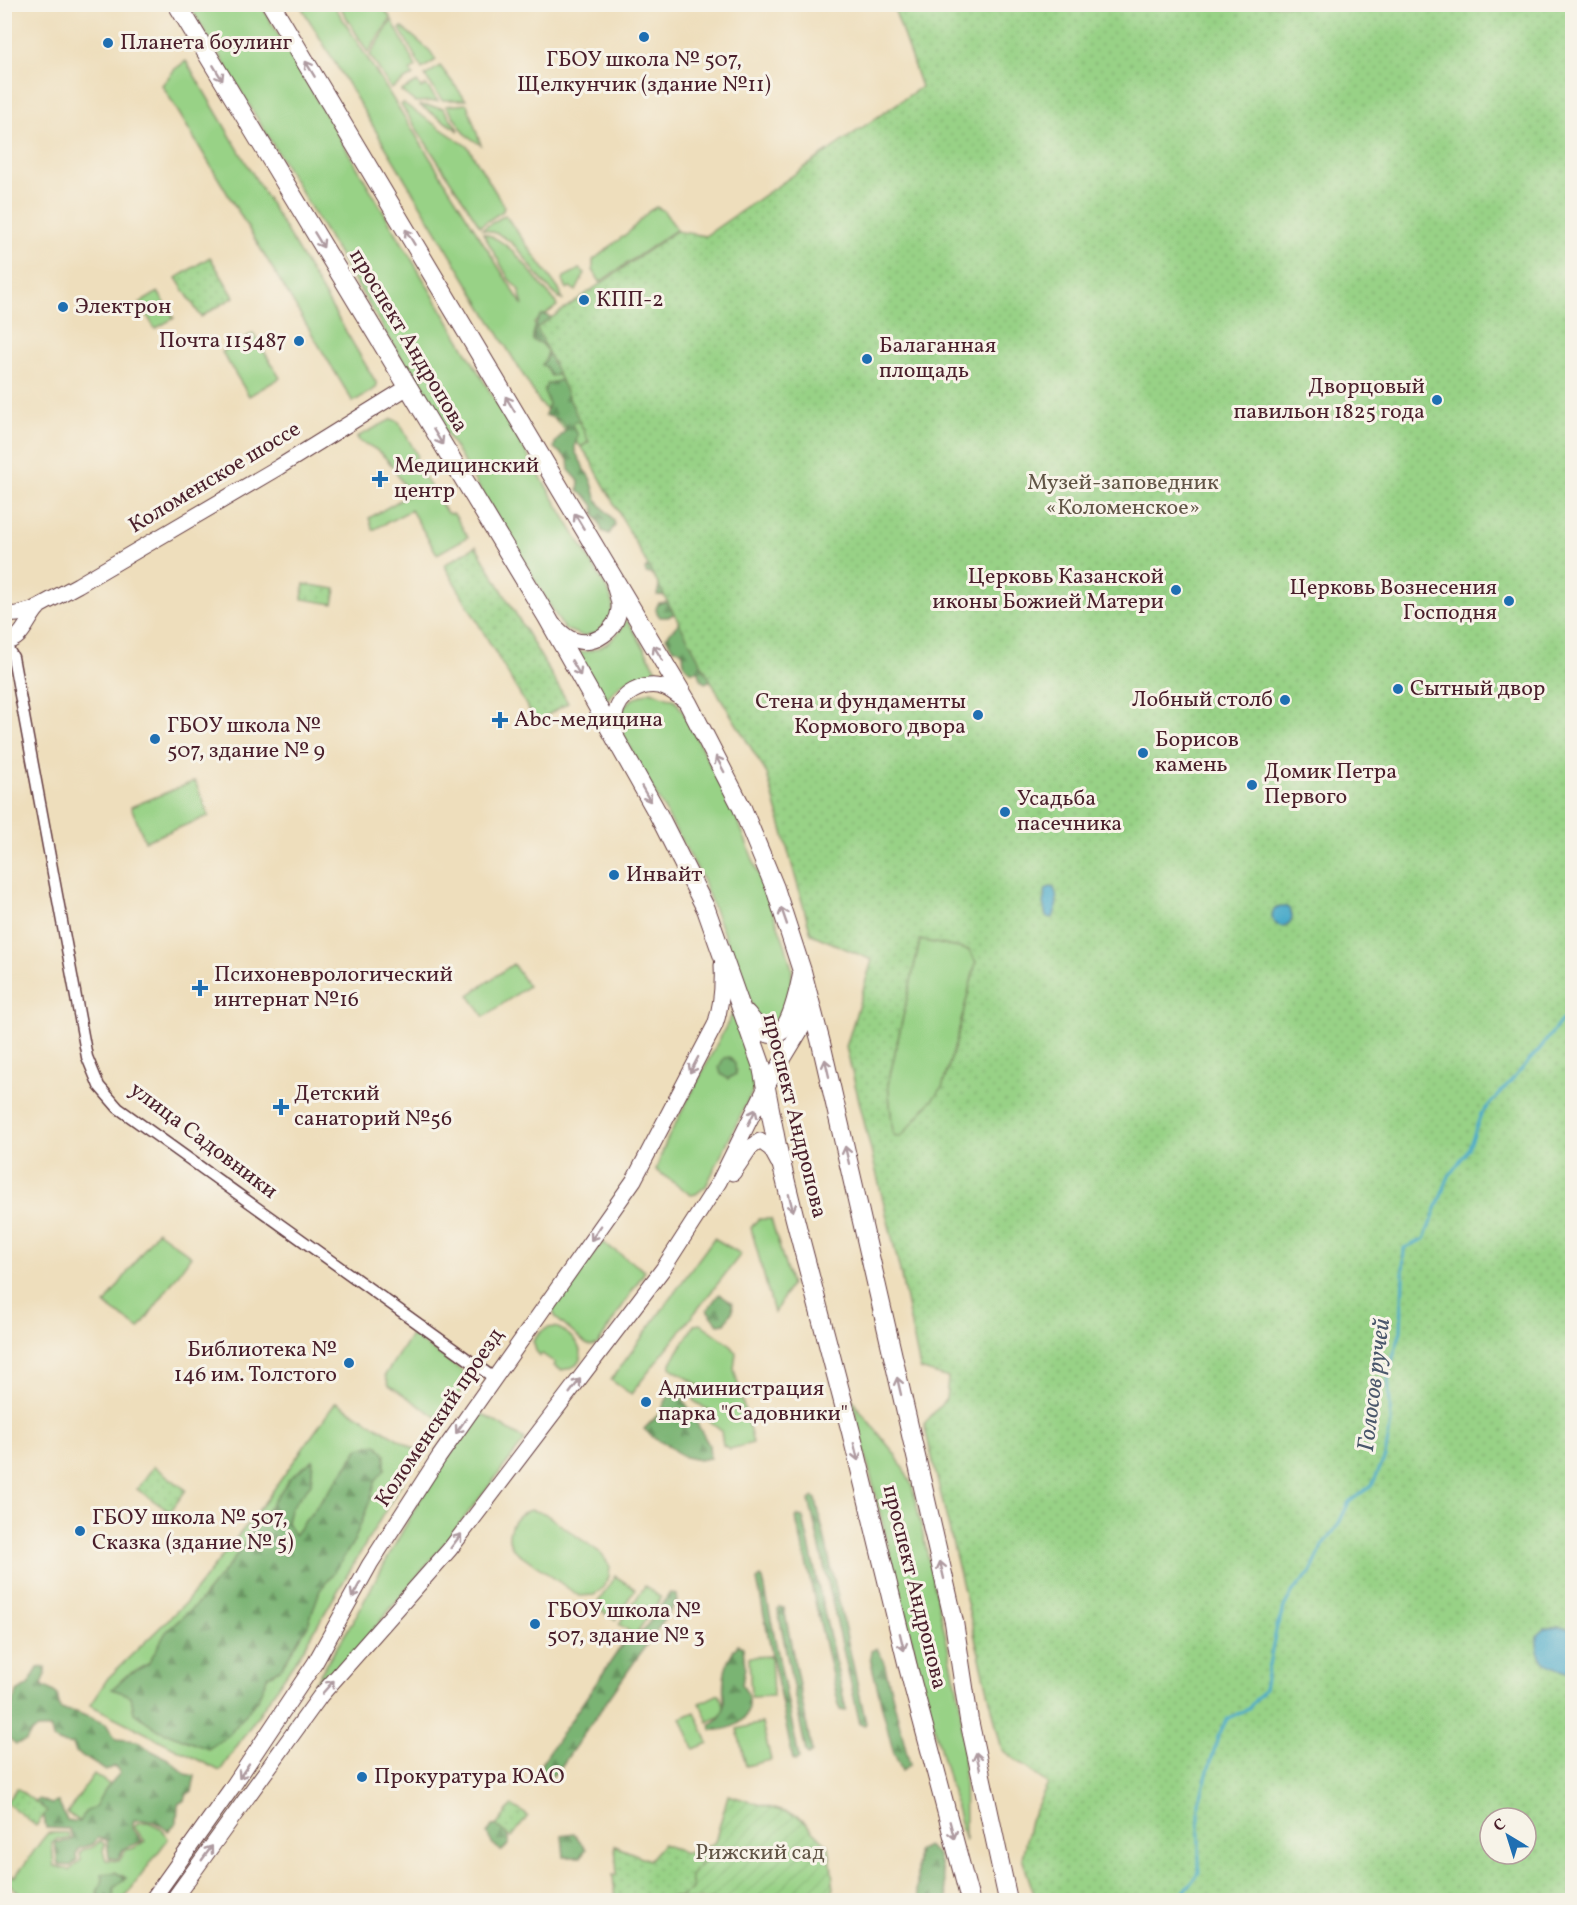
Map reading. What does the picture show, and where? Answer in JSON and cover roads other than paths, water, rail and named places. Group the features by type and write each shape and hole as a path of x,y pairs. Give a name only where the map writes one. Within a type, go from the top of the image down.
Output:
{"main road":[{"name":"проспект Андропова","path":"177,4 547,617 593,696 706,909 762,1067 783,1170 851,1432 908,1667 970,1900"},
{"name":"проспект Андропова","path":"271,4 688,703 742,808 775,888 810,999 954,1622 969,1720 1008,1900"},
{"name":"Коломенское шоссе","path":"8,615 23,613 43,605 189,520 408,387"},
{"path":"547,617 564,636 574,640 591,641 607,633 615,623 619,606 609,571"},
{"name":"Коломенское шоссе","path":"12,638 43,605"},
{"path":"8,615 20,621 12,638"},
{"path":"617,743 616,714 625,696 632,691 644,686 661,687 688,703"},
{"name":"Коломенский проезд","path":"152,1900 231,1789 315,1663 370,1564 439,1457 634,1180 716,1025 723,984 720,946"},
{"path":"742,1008 760,1031 770,1035 781,1032 788,1024 794,1010 802,971"},
{"path":"173,1900 321,1695 450,1549 663,1269 709,1198 765,1089 802,1028 810,999"},
{"path":"709,1198 719,1194 750,1148 760,1141 771,1149 783,1170"}],"street":[{"name":"улица Садовники","path":"12,638 13,657 87,1058 99,1086 118,1108 494,1378"},
{"path":"276,1723 292,1734"}],"water":[{"path":"1054,888 1057,899 1053,918 1046,917 1043,903 1046,889"},
{"path":"1282,906 1289,909 1292,916 1289,923 1282,926 1275,923 1272,916 1275,909"},
{"path":"1559,1627 1572,1629 1572,1674 1551,1666 1541,1658 1537,1646 1537,1636 1545,1629"}],"waterway":[{"name":"Голосов ручей","path":"1178,1900 1199,1872 1199,1802 1218,1737 1227,1719 1249,1708 1264,1689 1277,1626 1285,1605 1293,1591 1311,1572 1323,1546 1338,1525 1349,1502 1372,1485 1385,1457 1391,1422 1388,1374 1401,1331 1404,1248 1424,1239 1449,1176 1469,1148 1481,1114 1539,1050 1561,1021 1572,1014"}],"place":[{"name":"ГБОУ школа № 507, Щелкунчик (здание №11)","path":"644,37"},
{"name":"Планета боулинг","path":"108,43"},
{"name":"КПП-2","path":"584,300"},
{"name":"Электрон","path":"63,307"},
{"name":"Почта 115487","path":"299,341"},
{"name":"Балаганная площадь","path":"867,359"},
{"name":"Дворцовый павильон 1825 года","path":"1437,400"},
{"name":"Медицинский центр","path":"380,479"},
{"name":"Церковь Казанской иконы Божией Матери","path":"1176,590"},
{"name":"Церковь Вознесения Господня","path":"1509,601"},
{"name":"Сытный двор","path":"1398,689"},
{"name":"Лобный столб","path":"1285,700"},
{"name":"Стена и фундаменты Кормового двора","path":"978,715"},
{"name":"Abc-медицина","path":"500,720"},
{"name":"ГБОУ школа № 507, здание № 9","path":"155,739"},
{"name":"Борисов камень","path":"1143,753"},
{"name":"Домик Петра Первого","path":"1252,785"},
{"name":"Усадьба пасечника","path":"1005,812"},
{"name":"Инвайт","path":"614,875"},
{"name":"Психоневрологический интернат №16","path":"200,988"},
{"name":"Детский санаторий №56","path":"281,1107"},
{"name":"Библиотека № 146 им. Толстого","path":"349,1363"},
{"name":"Администрация парка \"Садовники\"","path":"646,1402"},
{"name":"ГБОУ школа № 507, Сказка (здание № 5)","path":"80,1531"},
{"name":"ГБОУ школа № 507, здание № 3","path":"535,1624"},
{"name":"Прокуратура ЮАО","path":"362,1777"}],"park label":[{"name":"Музей-заповедник «Коломенское»","path":"1123,496"},
{"name":"Рижский сад","path":"760,1853"}]}
